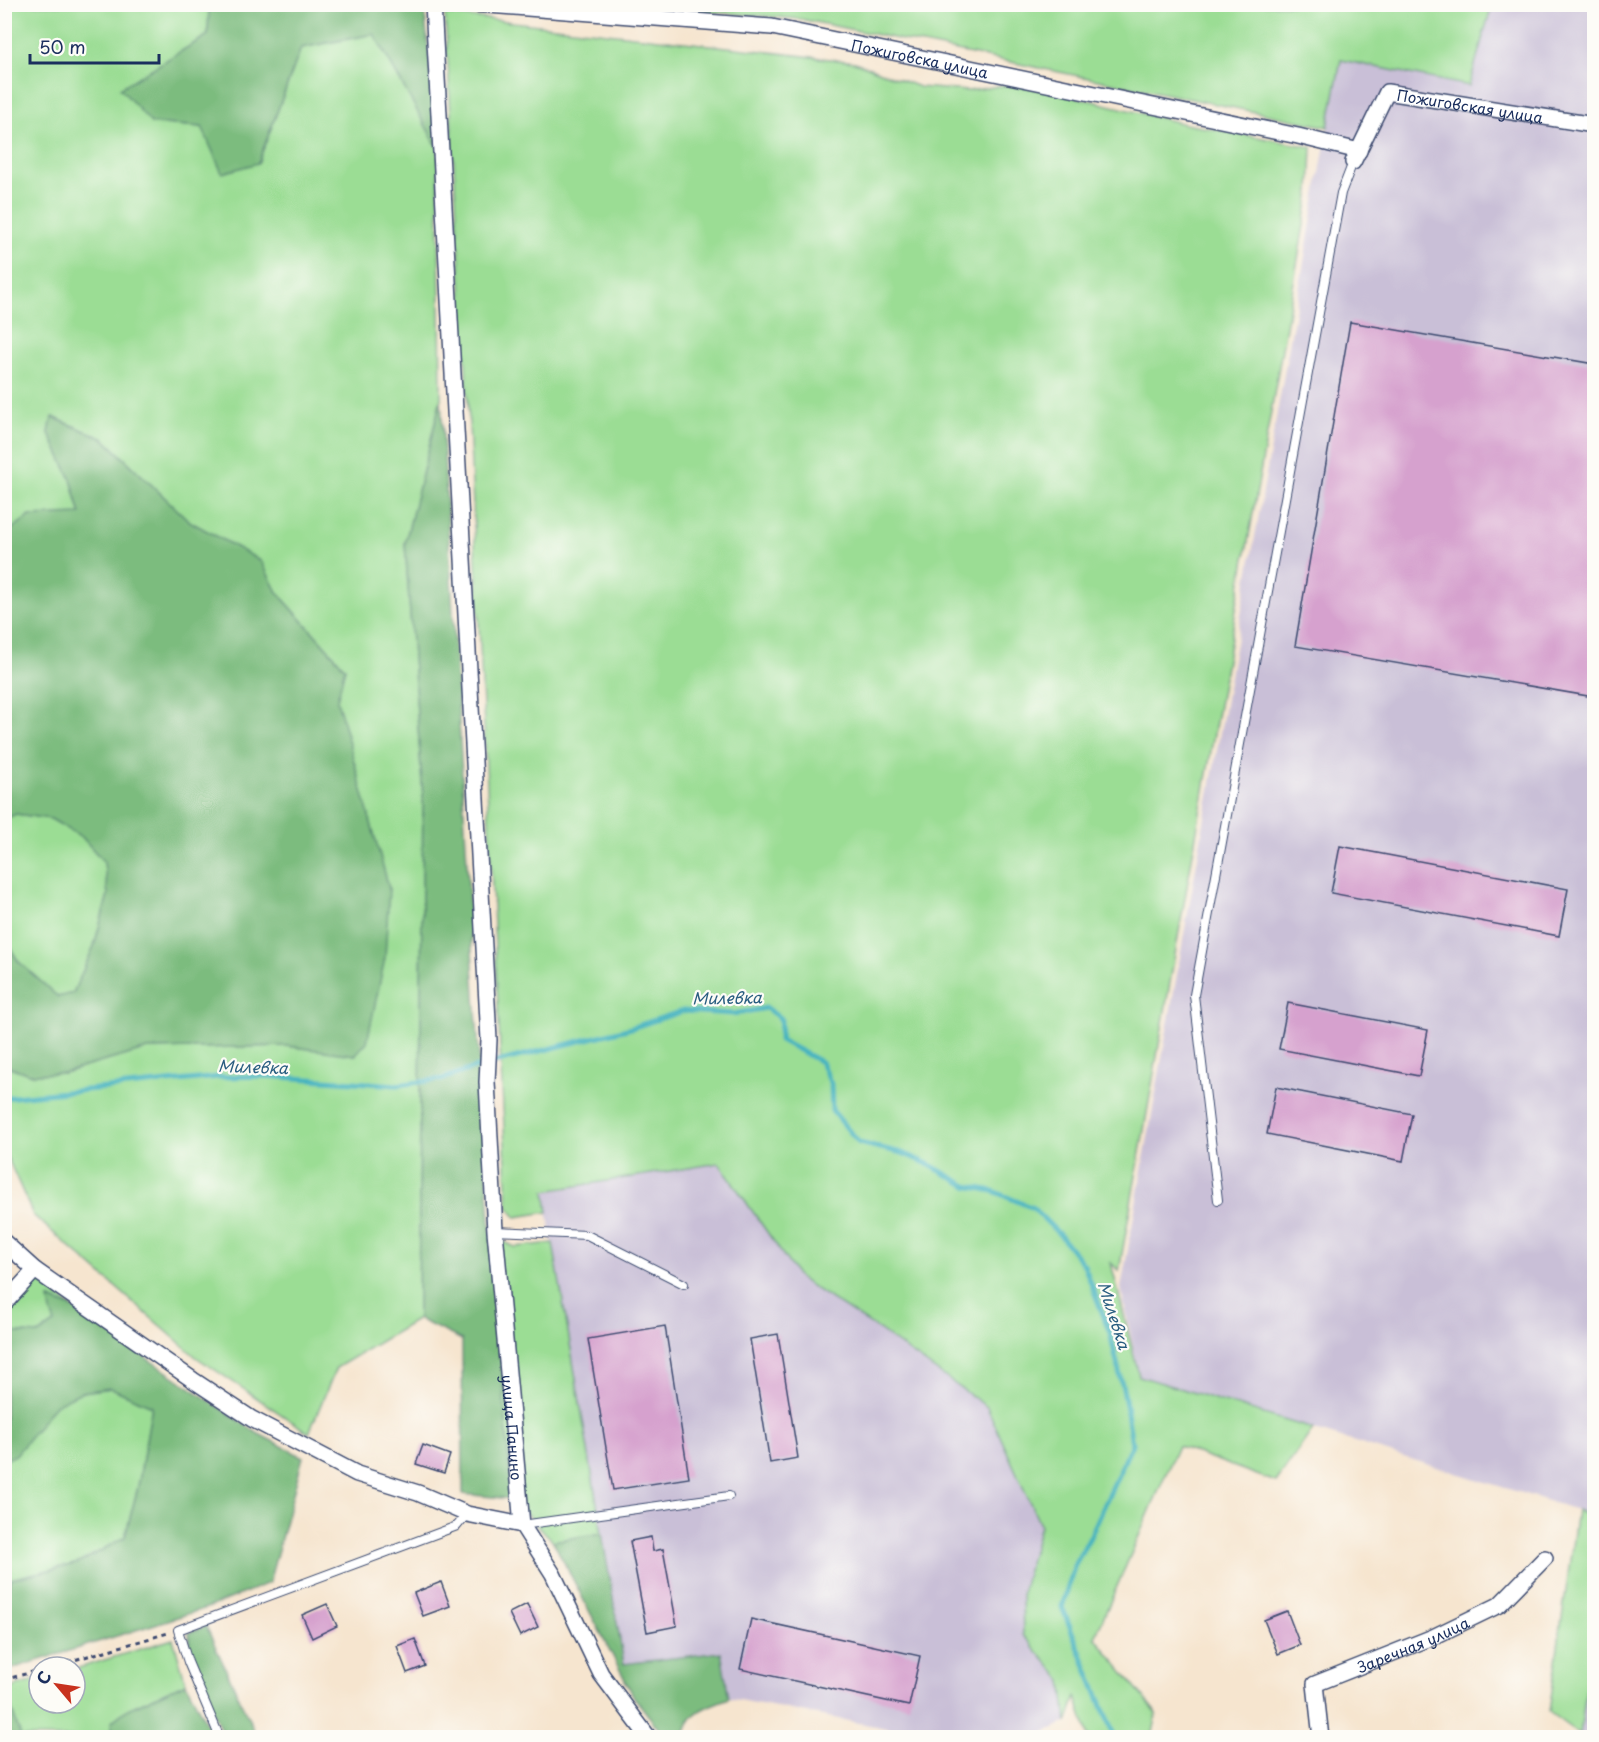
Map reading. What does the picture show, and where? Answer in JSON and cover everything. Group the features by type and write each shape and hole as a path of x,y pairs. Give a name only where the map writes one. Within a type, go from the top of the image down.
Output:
{"street":[{"name":"улица Панино","path":"433,4 489,1040 487,1082 495,1231 522,1525 553,1574 601,1674 649,1737"},
{"name":"Пожиговска улица","path":"474,4 772,27 1298,136 1356,157"},
{"name":"Пожиговская улица","path":"1356,157 1387,92 1594,125"},
{"path":"4,1242 34,1270 252,1419 357,1474 418,1493 467,1514 522,1525"},
{"path":"4,1304 34,1270"},
{"name":"Заречная улица","path":"1321,1737 1315,1684 1433,1637 1499,1605 1545,1558"}],"lane":[{"path":"1218,1200 1194,995 1341,194 1356,157"},
{"path":"495,1231 587,1235 684,1284"},
{"path":"522,1525 729,1496"},
{"path":"220,1737 188,1662 178,1630 457,1526 467,1514"}],"path":[{"path":"87,1656 178,1630"},
{"path":"4,1680 27,1673"}],"shaded area":[{"path":"1492,5 1594,5 1594,1519 1577,1510 1139,1376 1121,1288 1340,60 1469,86"},
{"path":"719,1163 799,1278 879,1330 987,1407 1040,1525 1022,1593 1023,1634 1062,1680 1067,1722 1035,1737 932,1737 729,1698 721,1652 624,1664 544,1192"},
{"path":"1594,1629 1594,1737 1579,1737 1580,1735"}],"green space":[{"path":"5,5 209,5 208,35 151,123 202,127 258,163 301,48 374,34 438,148 441,399 405,543 423,797 418,1319 336,1368 309,1433 196,1357 33,1215 5,1152 4,1065 29,1074 63,1073 148,1049 287,1046 356,1055 389,888 336,700 345,668 277,592 261,561 189,521 104,439 53,417 49,433 71,479 81,515 30,516 5,534"},
{"path":"209,5 424,5 438,148 374,34 301,48 258,163 222,173 202,127 151,123 120,88 208,35"},
{"path":"620,5 1492,5 1469,86 1341,60 1328,127 800,19"},
{"path":"445,14 855,62 919,87 968,91 1011,84 1064,94 1185,124 1312,147 1310,191 1119,1271 1111,1263 1139,1376 1313,1429 1276,1482 1178,1446 1095,1637 1157,1714 1152,1737 1089,1737 1076,1697 1067,1722 1062,1680 1023,1635 1022,1593 1040,1525 987,1407 879,1330 799,1278 719,1163 545,1191 548,1212 516,1217 508,1207 468,404"},
{"path":"441,399 471,935 491,1236 512,1499 463,1494 462,1340 418,1319 423,797 405,543"},
{"path":"52,417 104,439 189,521 261,561 277,592 345,668 337,700 389,888 385,958 367,1042 355,1055 287,1046 148,1049 63,1073 29,1074 5,1065 5,940 19,962 58,997 73,993 94,946 108,895 104,862 82,837 51,819 16,814 5,819 5,534 30,516 81,514 71,479 49,433"},
{"path":"16,814 51,819 82,837 104,862 108,895 94,946 73,993 58,997 19,962 5,940 4,819"},
{"path":"491,1236 515,1247 553,1243 602,1533 553,1541 512,1499"},
{"path":"35,1278 73,1308 50,1299 55,1323 38,1334 5,1332 4,1308"},
{"path":"49,1299 73,1308 257,1433 303,1457 269,1583 210,1607 56,1655 27,1655 27,1664 8,1670 4,1667 5,1598 11,1579 79,1563 125,1537 138,1487 152,1406 111,1388 81,1392 55,1405 16,1455 5,1460 5,1332 38,1334 55,1323"},
{"path":"111,1388 152,1406 138,1487 125,1537 79,1563 11,1579 5,1598 5,1460 20,1449 47,1412 60,1401 81,1392"},
{"path":"1577,1510 1594,1519 1594,1629 1580,1735 1549,1712"},
{"path":"602,1533 624,1664 721,1652 729,1698 706,1707 694,1715 686,1728 684,1737 665,1737 634,1697 553,1541"},
{"path":"206,1626 257,1737 224,1737 190,1659 189,1633"},
{"path":"173,1639 186,1683 128,1709 111,1722 114,1738 21,1737 5,1690 27,1683 27,1715 87,1715 87,1665"},
{"path":"186,1683 213,1737 114,1737 111,1722 128,1709"},
{"path":"5,1690 21,1737 5,1737"}],"building":[{"path":"1350,322 1594,364 1594,697 1295,646"},
{"path":"1340,846 1568,889 1559,936 1331,893"},
{"path":"1288,1003 1428,1030 1419,1076 1279,1049"},
{"path":"1276,1087 1412,1114 1403,1161 1267,1134"},
{"path":"665,1326 689,1478 613,1490 588,1339"},
{"path":"778,1334 798,1458 770,1463 750,1339"},
{"path":"423,1445 450,1455 444,1473 416,1464"},
{"path":"651,1537 653,1551 663,1549 677,1626 647,1632 630,1541"},
{"path":"441,1582 450,1606 423,1616 414,1593"},
{"path":"327,1604 337,1626 312,1638 302,1615"},
{"path":"527,1604 538,1627 520,1636 509,1613"},
{"path":"1287,1611 1300,1645 1278,1654 1264,1620"},
{"path":"751,1619 920,1656 909,1706 740,1669"},
{"path":"415,1639 425,1666 407,1673 397,1646"}],"waterway":[{"name":"Милевка","path":"4,1098 219,1077 265,1076 397,1085 443,1079 474,1068 631,1028 683,1011 734,1014 766,1008 781,1019 780,1040 821,1062 831,1084 832,1110 859,1143 902,1153 928,1164 967,1186 993,1191 1033,1208 1059,1234 1084,1265 1110,1333 1124,1393 1132,1444 1091,1535 1075,1564 1062,1607 1115,1738"}]}
